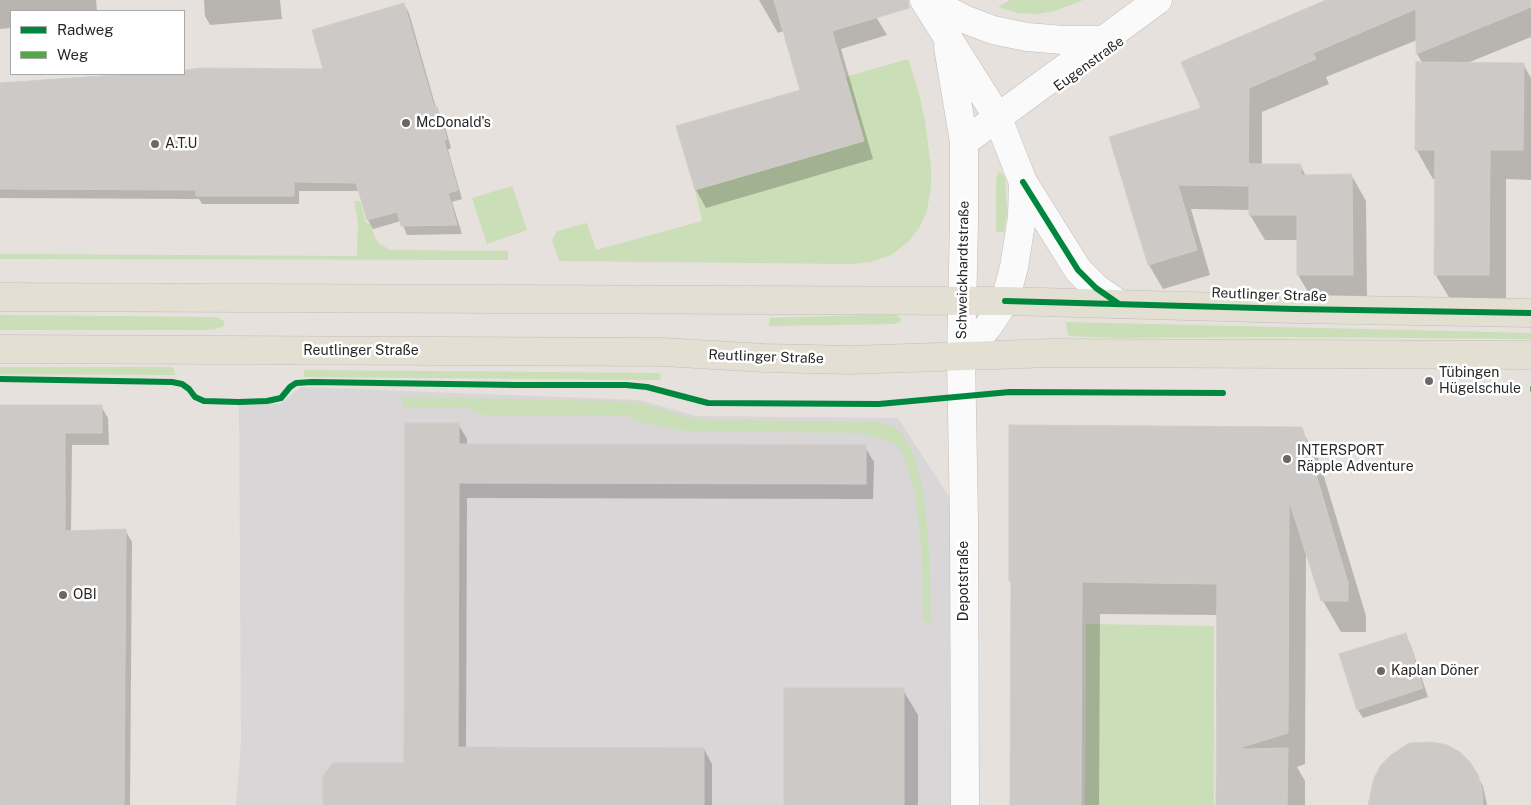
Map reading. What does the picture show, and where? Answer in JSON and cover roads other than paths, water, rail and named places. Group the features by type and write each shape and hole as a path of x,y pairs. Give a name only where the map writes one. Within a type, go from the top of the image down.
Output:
{"main road":[{"name":"Reutlinger Straße","path":"0,297 1005,301 1531,313"},
{"name":"Reutlinger Straße","path":"0,349 653,352 851,360 1052,353 1531,355"}],"street":[{"name":"Schweickhardtstraße","path":"925,0 998,116 1022,182 1021,224 1014,267 1005,301 986,328 961,357"},
{"name":"Eugenstraße","path":"925,0 964,19 993,30 1036,38 1102,40"},
{"name":"Eugenstraße","path":"964,142 1158,0"},
{"name":"Eugenstraße","path":"998,116 1028,108 1176,0"},
{"name":"Schweickhardtstraße","path":"946,35 964,142 961,357"},
{"path":"1022,182 1078,270 1096,288 1119,304"},
{"name":"Depotstraße","path":"961,357 964,520 965,805"}],"place":[{"name":"McDonald's","path":"406,123"},
{"name":"A.T.U","path":"155,144"},
{"name":"Tübingen Hügelschule","path":"1429,381"},
{"name":"INTERSPORT Räpple Adventure","path":"1287,459"},
{"name":"OBI","path":"63,595"},
{"name":"Kaplan Döner","path":"1381,671"}]}
